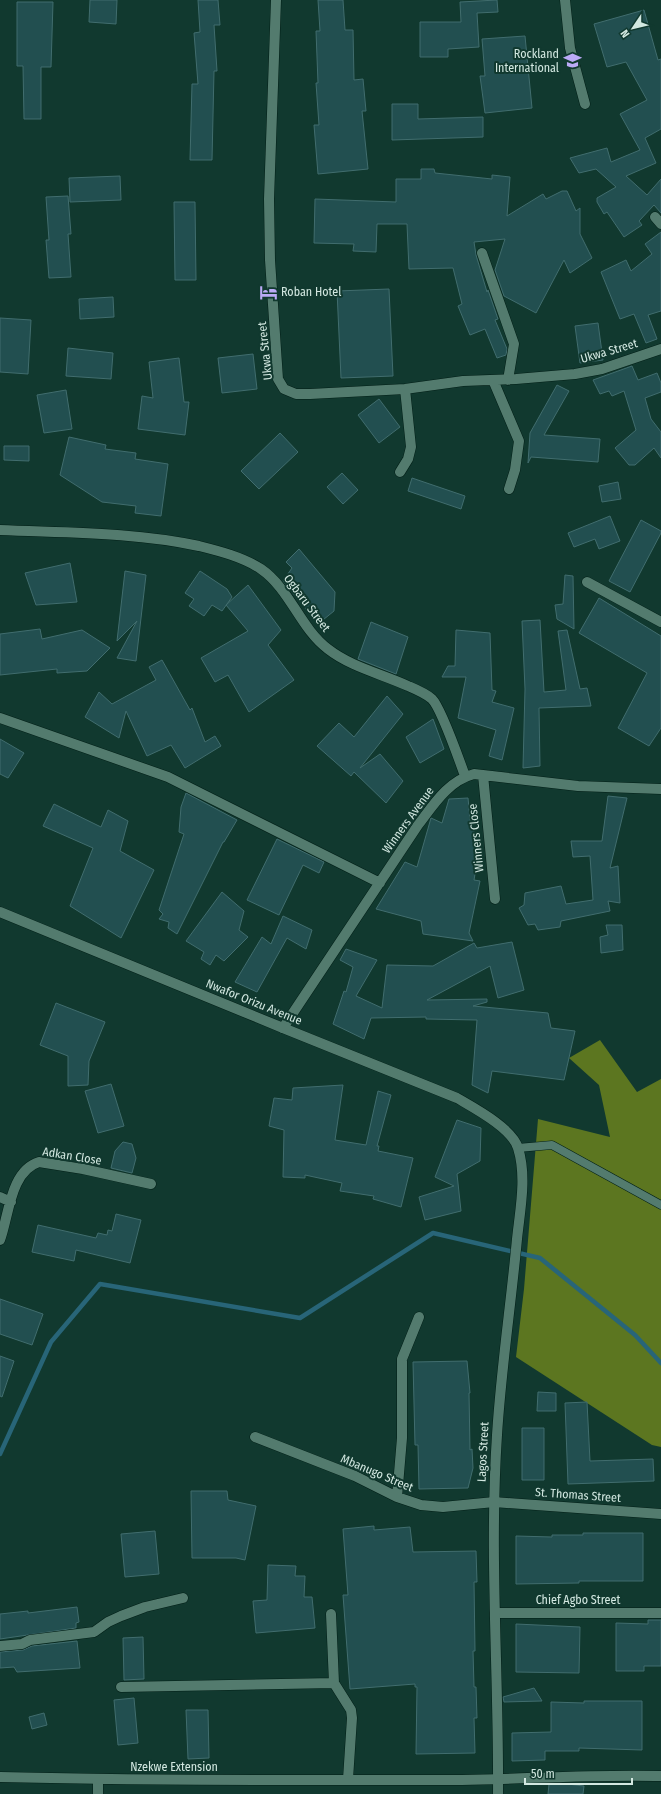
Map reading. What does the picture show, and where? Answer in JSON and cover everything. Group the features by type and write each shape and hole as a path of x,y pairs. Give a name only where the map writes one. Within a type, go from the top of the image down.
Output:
{"street":[{"name":"Ukwa Street","path":"276,0 270,237 278,379 284,389 296,394 405,389 463,381 508,380 575,374 602,369 661,349"},
{"path":"565,0 570,48 585,104"},
{"path":"482,253 514,344 508,380"},
{"path":"493,380 519,440 515,470 509,489"},
{"path":"400,472 408,459 411,447 405,389"},
{"name":"Ogbaru Street","path":"0,530 100,533 182,543 221,551 260,568 274,580 314,636 328,649 342,659 407,686 432,699 465,776"},
{"path":"587,582 661,622"},
{"path":"0,718 168,777 380,882"},
{"path":"465,776 474,774 578,786 661,790"},
{"name":"Winners Close","path":"483,775 495,899"},
{"name":"Winners Avenue","path":"283,1028 418,825 452,784 465,776"},
{"name":"Nwafor Orizu Avenue","path":"0,912 456,1098 495,1123"},
{"name":"Lagos Street","path":"495,1123 514,1139 518,1148 523,1174 512,1298 497,1434 494,1502 498,1794"},
{"name":"Adkan Close","path":"0,1240 20,1175 26,1168 38,1162 84,1169 151,1184"},
{"path":"0,1197 11,1202"},
{"path":"397,1497 402,1438 402,1359 419,1317"},
{"name":"Mbanugo Street","path":"255,1437 355,1476 397,1497 421,1505 442,1507 494,1502"},
{"name":"St. Thomas Street","path":"494,1502 661,1514"},
{"path":"0,1646 94,1632 108,1622 121,1616 145,1607 183,1598"},
{"name":"Chief Agbo Street","path":"495,1613 661,1613"},
{"path":"331,1614 334,1683 348,1704 352,1718 348,1779"},
{"path":"121,1687 334,1683"},
{"name":"Nzekwe Extension","path":"0,1777 98,1780 498,1779 661,1776"},
{"path":"98,1780 98,1794"}],"lane":[{"path":"518,1148 552,1145 661,1205"}],"green space":[{"path":"600,1040 637,1092 661,1079 661,1447 652,1445 516,1357 524,1289 538,1119 610,1137 599,1085 569,1058"}],"building":[{"path":"90,0 117,0 116,24 89,22"},
{"path":"198,0 218,0 220,25 214,25 217,71 214,71 212,160 190,160 192,84 198,84 194,33 200,32"},
{"path":"318,0 343,0 345,30 353,30 354,80 363,79 366,111 362,111 368,169 318,174 314,125 319,125 316,83 318,83 316,31 320,31"},
{"path":"497,0 498,12 477,13 479,47 448,49 448,57 420,57 420,22 461,22 460,2"},
{"path":"17,2 53,2 51,67 41,67 41,119 24,119 23,66 17,66"},
{"path":"644,10 658,60 661,59 661,129 645,138 656,163 626,176 647,195 661,179 661,213 654,205 639,221 642,225 624,237 607,212 604,214 597,202 597,198 616,187 596,169 579,173 570,158 607,148 611,162 640,150 620,114 647,100 626,62 607,67 594,24"},
{"path":"525,36 532,108 485,113 480,76 485,76 482,39"},
{"path":"392,104 418,104 418,119 483,117 483,137 392,140"},
{"path":"421,169 434,169 435,173 492,179 492,175 510,177 507,216 543,194 546,199 562,191 567,191 576,211 580,208 580,234 592,258 570,273 564,260 536,313 504,296 495,270 505,239 474,242 476,255 487,292 488,290 498,319 495,320 507,349 506,355 497,358 485,329 470,335 458,306 462,304 453,268 409,269 407,224 377,224 376,252 353,251 354,244 314,243 315,199 396,202 396,179 421,179"},
{"path":"120,176 121,200 70,202 69,178"},
{"path":"68,196 71,234 68,234 71,277 49,278 46,240 49,240 46,197"},
{"path":"174,202 195,202 196,280 175,280"},
{"path":"661,232 661,311 648,315 657,339 646,343 634,314 620,319 601,272 626,260 631,271 652,254 645,244"},
{"path":"389,289 393,376 341,378 337,291"},
{"path":"113,297 114,317 80,319 79,299"},
{"path":"0,318 31,320 28,374 0,372"},
{"path":"598,323 603,360 580,363 575,326"},
{"path":"68,348 113,353 111,379 66,376"},
{"path":"253,354 257,389 222,393 218,358"},
{"path":"179,358 184,402 189,402 185,435 138,429 142,396 153,398 149,362"},
{"path":"632,366 638,380 657,373 661,383 661,392 645,398 651,419 661,432 661,458 654,448 635,465 629,465 615,448 636,430 624,391 612,396 609,391 600,394 593,380"},
{"path":"557,385 569,391 544,435 600,439 598,462 531,457 528,463 530,433"},
{"path":"66,390 72,429 44,433 37,395"},
{"path":"379,399 400,427 379,443 358,415"},
{"path":"280,433 298,452 259,489 241,471"},
{"path":"69,437 106,445 105,449 136,453 135,459 168,464 161,516 135,513 136,506 102,502 60,475"},
{"path":"4,446 29,446 29,461 4,460"},
{"path":"342,473 358,490 343,504 327,487"},
{"path":"412,478 465,496 461,509 408,491"},
{"path":"618,482 621,499 602,502 599,486"},
{"path":"610,516 620,541 599,549 595,539 574,547 568,533"},
{"path":"641,520 661,531 661,533 630,592 609,581"},
{"path":"299,549 335,592 334,611 318,624 283,581 292,568 286,562"},
{"path":"70,563 77,602 36,605 25,573"},
{"path":"125,571 146,575 136,661 117,658 137,621 117,641"},
{"path":"200,571 227,589 232,597 222,611 212,605 204,616 189,606 194,599 185,593"},
{"path":"565,575 573,576 574,629 557,619 555,605 563,604"},
{"path":"248,585 281,630 268,645 294,680 249,712 228,675 215,682 201,658 248,631 226,605"},
{"path":"599,598 661,636 661,728 649,746 618,728 647,673 579,633"},
{"path":"540,620 544,692 566,690 558,631 567,630 580,689 587,688 591,706 539,708 540,766 523,768 525,689 522,621"},
{"path":"371,622 408,637 396,674 358,659"},
{"path":"40,629 42,639 82,630 110,648 87,671 57,673 57,669 0,675 0,634"},
{"path":"456,630 490,633 492,690 496,691 492,702 514,708 502,760 489,756 496,730 458,718 466,677 442,677 448,666 455,666"},
{"path":"162,660 190,710 192,708 205,742 215,736 221,746 185,768 171,745 147,756 126,711 119,738 85,717 99,692 112,704 156,680 149,667"},
{"path":"387,696 403,714 360,768 380,754 403,781 386,803 354,772 351,776 317,746 339,723 354,737"},
{"path":"433,719 444,749 420,763 406,737"},
{"path":"0,739 24,753 8,778 0,774"},
{"path":"186,793 237,820 223,842 177,934 168,928 169,922 159,919 163,914 159,910 184,834 179,832 181,807"},
{"path":"608,796 627,798 610,868 618,866 620,903 608,901 610,911 561,921 560,927 538,930 535,924 528,925 519,908 524,905 525,893 561,886 566,904 593,900 590,856 573,857 571,841 602,841"},
{"path":"468,798 471,829 481,838 474,880 480,881 469,933 473,941 423,934 421,921 376,909 405,862 417,867 431,818 442,823 449,799"},
{"path":"54,804 101,827 108,810 128,821 120,851 154,870 121,938 70,906 93,848 43,826"},
{"path":"277,839 324,862 319,873 303,865 279,915 247,900"},
{"path":"222,892 244,911 239,930 248,937 224,961 216,955 210,965 201,959 204,952 186,941"},
{"path":"283,916 312,930 306,949 287,938 257,992 235,982 262,937 271,944"},
{"path":"606,925 622,925 623,950 601,953 600,937 608,935"},
{"path":"512,942 524,990 498,998 490,966 427,1000 487,999 487,1002 473,1006 548,1013 551,1028 575,1031 564,1080 492,1071 488,1093 472,1085 477,1020 426,1019 426,1017 371,1018 364,1039 333,1024 344,991 346,992 353,967 340,960 346,949 377,960 356,996 382,1008 387,965 433,966 474,943 477,948"},
{"path":"56,1003 105,1022 89,1061 88,1085 68,1086 68,1056 40,1045"},
{"path":"111,1084 124,1126 98,1133 85,1091"},
{"path":"343,1085 335,1140 366,1145 378,1091 391,1095 377,1146 379,1146 378,1151 413,1158 401,1207 373,1199 374,1196 340,1191 342,1183 305,1175 305,1178 283,1177 284,1130 269,1126 274,1098 292,1100 293,1088"},
{"path":"457,1120 481,1128 480,1161 457,1174 461,1211 425,1220 419,1197 454,1186 435,1177"},
{"path":"123,1142 132,1144 136,1158 132,1173 111,1168 115,1151"},
{"path":"116,1214 141,1220 130,1263 76,1250 74,1261 32,1252 38,1225 96,1238 98,1233 107,1235 108,1230 112,1231"},
{"path":"0,1299 43,1314 32,1345 0,1334"},
{"path":"0,1356 14,1361 2,1397 0,1396"},
{"path":"467,1361 470,1393 470,1450 472,1449 473,1468 468,1488 419,1489 418,1445 415,1445 413,1362"},
{"path":"538,1392 556,1393 556,1411 537,1411"},
{"path":"587,1402 590,1461 653,1459 654,1481 568,1484 565,1403"},
{"path":"522,1428 544,1428 544,1480 522,1480"},
{"path":"191,1491 227,1491 228,1500 256,1506 245,1560 236,1558 192,1558"},
{"path":"374,1526 374,1530 410,1527 413,1552 476,1551 477,1582 474,1582 475,1651 473,1651 477,1718 474,1718 475,1753 416,1754 417,1687 415,1687 415,1684 350,1689 343,1595 348,1595 343,1529"},
{"path":"155,1531 159,1574 125,1577 121,1534"},
{"path":"583,1533 643,1533 643,1581 579,1581 579,1583 516,1584 516,1536 552,1537 552,1535 583,1535"},
{"path":"268,1565 296,1566 295,1576 305,1576 304,1597 312,1597 315,1628 256,1633 253,1601 267,1600"},
{"path":"77,1607 79,1622 76,1623 76,1628 0,1639 0,1614 28,1611 28,1613"},
{"path":"648,1620 661,1620 661,1666 644,1666 644,1671 616,1671 616,1623 648,1624"},
{"path":"516,1624 580,1627 579,1673 516,1672"},
{"path":"143,1637 144,1679 124,1680 123,1638"},
{"path":"77,1641 80,1668 17,1672 14,1667 0,1668 0,1652 23,1650 32,1646"},
{"path":"534,1688 542,1701 504,1702 503,1697"},
{"path":"134,1698 138,1743 118,1745 114,1700"},
{"path":"584,1701 642,1701 642,1750 579,1748 579,1751 545,1751 545,1760 512,1761 512,1733 551,1732 551,1702 584,1703"},
{"path":"186,1710 208,1710 209,1758 188,1759"},
{"path":"44,1713 47,1725 32,1729 29,1717"},
{"path":"559,1783 584,1786 583,1794 548,1794 549,1784"}],"waterway":[{"path":"0,1454 51,1342 100,1284 300,1318 433,1233 540,1258 635,1335 661,1363"}],"place":[{"name":"Rockland International","path":"572,61"},
{"name":"Roban Hotel","path":"268,292"}]}
